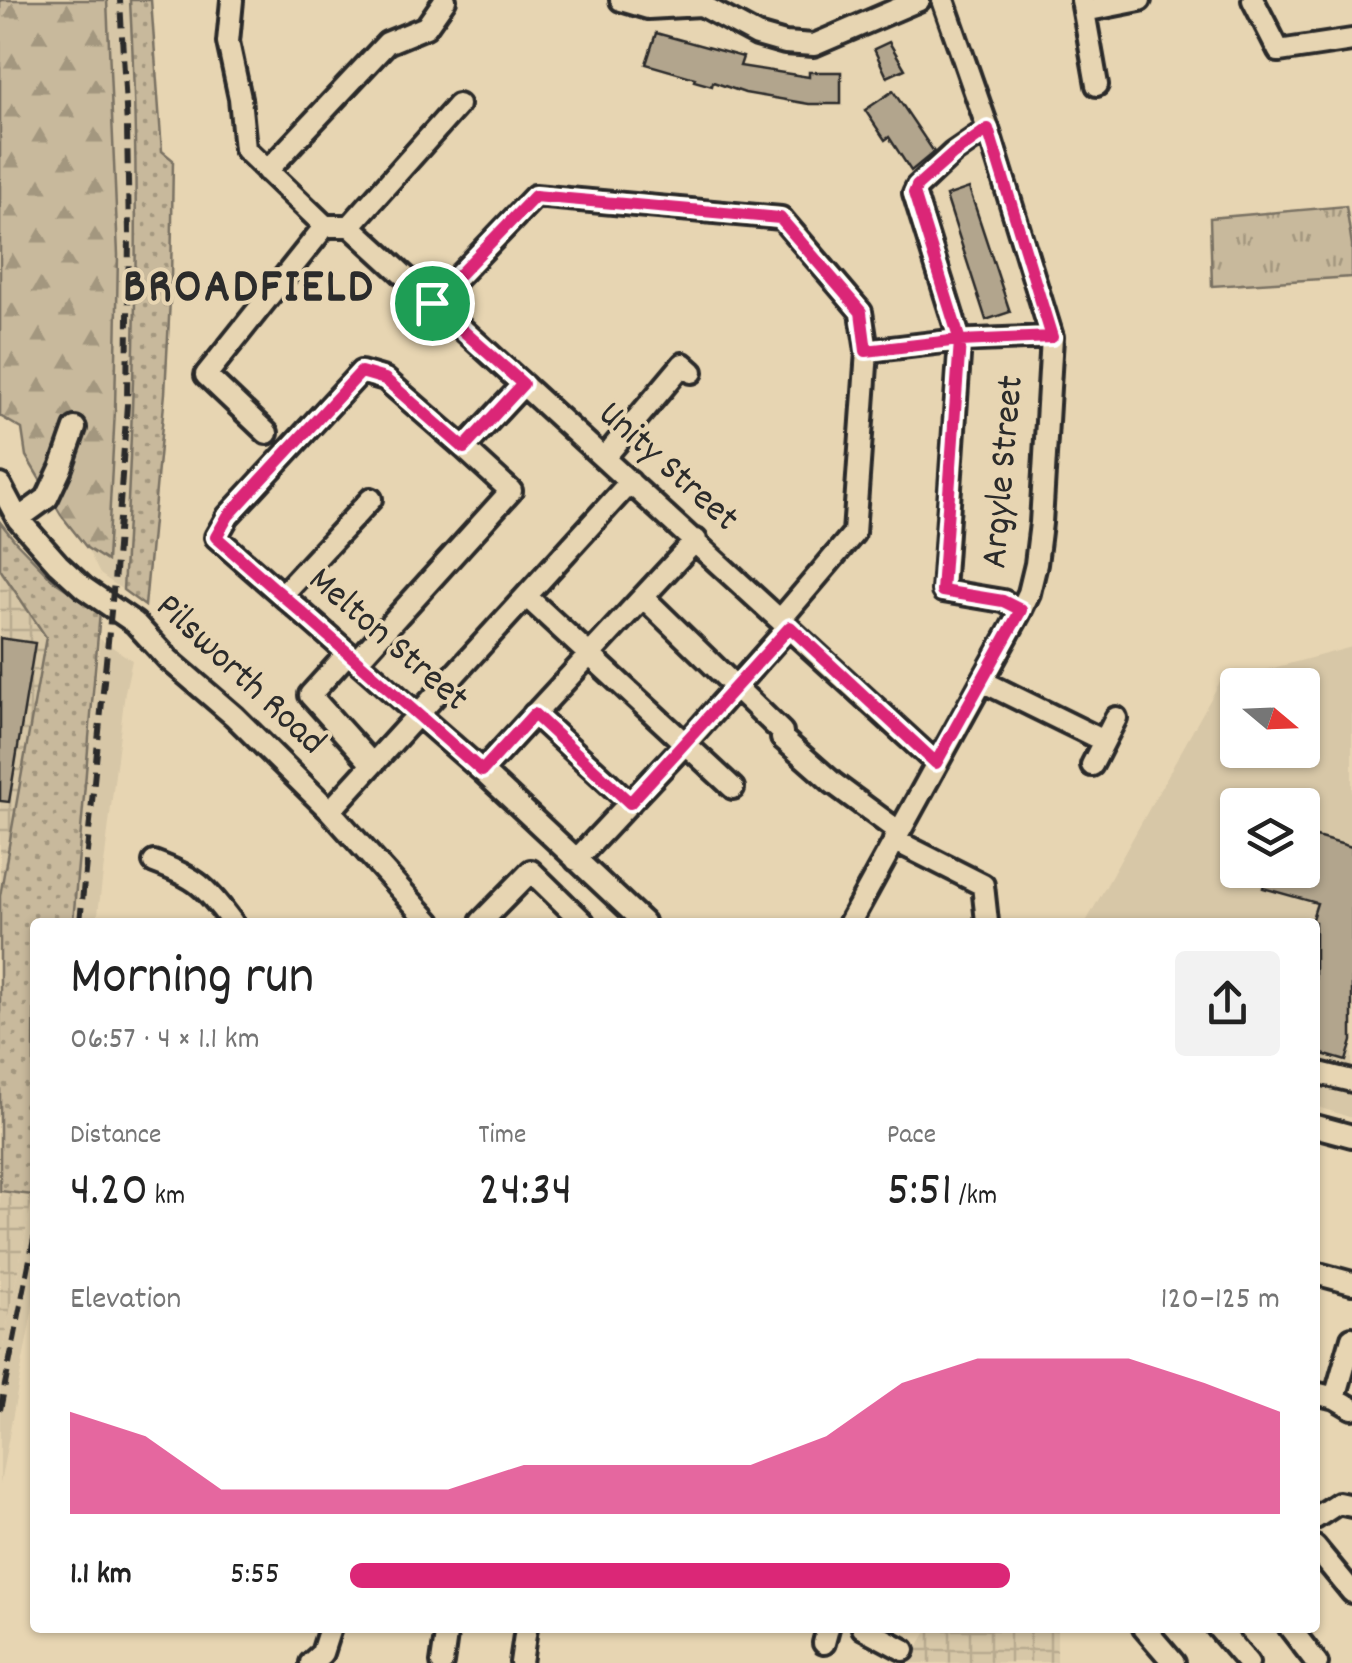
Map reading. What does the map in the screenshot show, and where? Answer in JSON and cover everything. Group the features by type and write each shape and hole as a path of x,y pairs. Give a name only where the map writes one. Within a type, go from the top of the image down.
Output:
{"street":[{"path":"232,0 228,42 240,98 245,149 325,226 350,226 458,105"},
{"path":"267,171 387,43 426,27 445,0"},
{"path":"621,0 648,8 701,2 757,34 785,43 814,44 919,0"},
{"name":"Argyle Street","path":"852,918 1021,610 1029,593 1040,537 1052,337 988,129 943,0"},
{"path":"1098,84 1083,5 1140,0"},
{"path":"1253,0 1279,50 1352,40"},
{"path":"988,129 953,154 914,193 960,341 942,591 1003,601 1021,610"},
{"path":"432,303 535,196 780,218 861,312 866,351 854,533 736,687 576,860"},
{"path":"267,433 206,375 325,226"},
{"name":"Unity Street","path":"350,226 936,763"},
{"path":"866,351 1052,337"},
{"path":"604,458 682,364 692,372"},
{"name":"Melton Street","path":"464,448 385,379 361,372 228,516 216,537 482,771 638,918"},
{"path":"372,764 310,695 352,657 511,491 464,448 523,384"},
{"path":"18,519 46,498 75,428"},
{"path":"330,810 630,482"},
{"name":"Pilsworth Road","path":"0,484 18,519 58,564 84,588 135,623 168,659 216,699 330,810 426,918"},
{"path":"282,595 371,498"},
{"path":"482,771 696,540"},
{"path":"526,596 732,788"},
{"path":"642,597 782,732 782,738 833,783 896,836 983,885 987,918"},
{"path":"982,681 1104,742"},
{"path":"534,714 630,803"},
{"path":"1092,765 1116,718"},
{"path":"154,862 195,880 229,918"},
{"path":"485,918 532,871 580,918"},
{"path":"1320,1073 1352,1081"},
{"path":"1320,1127 1352,1136"},
{"path":"1320,1274 1352,1283"},
{"path":"1334,1399 1352,1338"},
{"path":"1320,1515 1338,1503 1351,1505"},
{"path":"1320,1553 1352,1592"},
{"path":"311,1663 322,1654 328,1633"},
{"path":"442,1663 446,1633"},
{"path":"520,1663 525,1633"},
{"path":"872,1633 904,1650"},
{"path":"1148,1633 1174,1663"},
{"path":"1222,1633 1248,1663"},
{"path":"1294,1633 1317,1663"}],"shaded area":[{"path":"107,0 130,0 131,23 137,290 123,590 100,574 87,548 118,255"},
{"path":"0,569 46,637 0,896"},
{"path":"100,639 132,660 97,918 73,918"},
{"path":"1352,647 1352,1118 1320,1108 1320,918 1088,918 1220,682 1220,768 1320,768 1320,668 1273,668"},
{"path":"0,1191 30,1195 30,1210 0,1361"},
{"path":"30,1210 30,1323 0,1484 0,1361"},
{"path":"926,1633 1057,1633 1057,1662 910,1661"}],"green space":[{"path":"0,0 107,0 118,255 107,561 87,548 61,515 26,456 22,429 0,416"},
{"path":"130,0 151,0 162,151 173,160 165,393 145,606 123,590 135,295"},
{"path":"1346,206 1352,277 1212,286 1210,218"},
{"path":"0,522 54,581 100,612 73,918 30,918 30,1195 0,1191 0,896 46,637 0,569"}],"building":[{"path":"656,33 743,57 740,66 809,77 809,72 841,72 841,104 809,104 745,93 646,64"},
{"path":"889,42 905,69 887,77 874,49"},
{"path":"893,91 934,152 911,171 865,110"},
{"path":"969,188 1010,312 986,320 946,196"},
{"path":"0,638 35,643 9,802 0,801"},
{"path":"1320,838 1352,847 1352,1041 1346,1061 1320,1053 1320,918 1312,918 1317,903 1263,888 1320,888"}],"railway":[{"path":"80,918 116,561 127,404 129,234 120,0"},
{"path":"0,1410 30,1259"}],"district":[{"name":"BROADFIELD","path":"249,290"}],"route":[{"path":"432,303 523,384 464,448 385,379 361,372 228,516 216,537 482,771 534,714 630,803 790,627 936,763 1021,610 1003,601 942,591 960,341 914,193 953,154 988,129 1052,337 960,341 951,341 866,351 861,312 780,218 535,196 432,303"}]}
